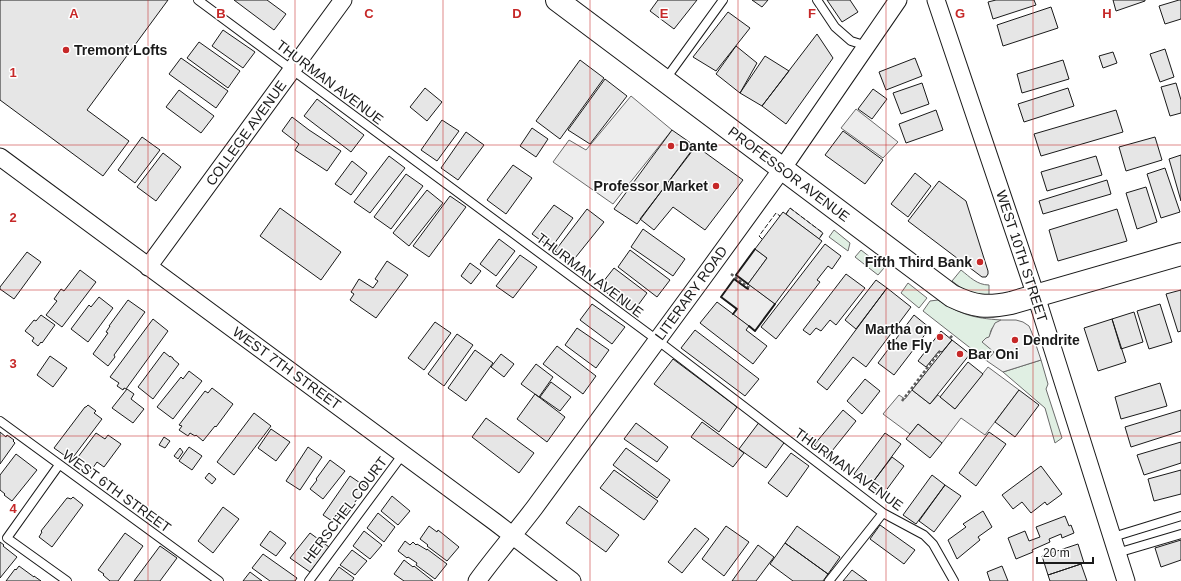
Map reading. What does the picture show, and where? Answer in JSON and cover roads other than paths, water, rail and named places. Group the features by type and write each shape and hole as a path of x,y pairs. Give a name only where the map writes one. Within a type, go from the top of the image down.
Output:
{"street":[{"name":"COLLEGE AVENUE","path":"148,267 344,0"},
{"name":"PROFESSOR AVENUE","path":"557,0 952,296 966,302 984,306 996,306 1181,254"},
{"name":"LITERARY ROAD","path":"477,581 489,564 513,536 782,169 898,0"},
{"name":"WEST 10TH STREET","path":"936,0 1036,296 1126,581"},
{"name":"WEST 7TH STREET","path":"0,157 495,522 572,581"}],"lane":[{"name":"THURMAN AVENUE","path":"198,0 658,340 883,513 924,535 933,544 954,581"},
{"path":"664,81 723,0"},
{"path":"817,0 836,26 851,41 867,46"},
{"name":"WEST 6TH STREET","path":"0,421 219,581"},
{"name":"HERSCHEL COURT","path":"309,581 403,454"},
{"path":"59,465 7,538 67,581"},
{"path":"829,581 883,513"},
{"path":"1115,545 1181,516"},
{"path":"1115,545 1181,534"}],"place":[{"name":"Tremont Lofts","path":"66,50"},
{"name":"Dante","path":"671,146"},
{"name":"Professor Market","path":"716,186"},
{"name":"Fifth Third Bank","path":"980,262"},
{"name":"Martha on the Fly","path":"940,337"},
{"name":"Dendrite","path":"1015,340"},
{"name":"Bar Oni","path":"960,354"}]}
